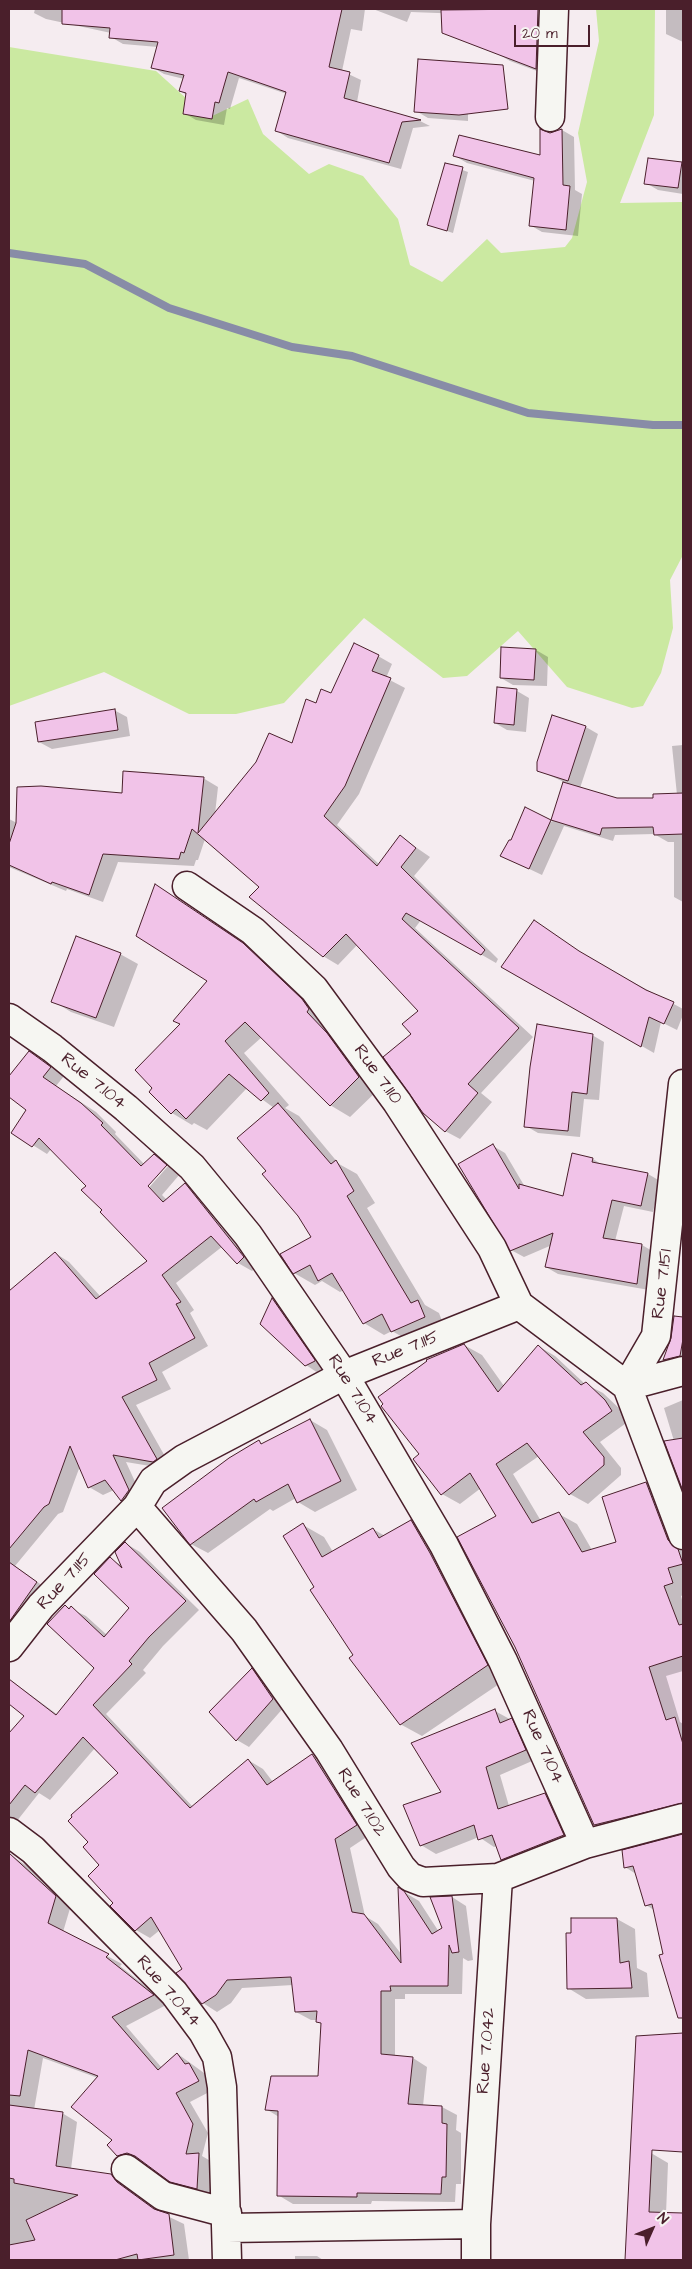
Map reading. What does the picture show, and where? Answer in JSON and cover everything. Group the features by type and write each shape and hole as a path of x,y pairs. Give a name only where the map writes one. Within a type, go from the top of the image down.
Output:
{"street":[{"path":"550,116 554,9"},
{"name":"Rue 7.110","path":"188,886 253,931 314,989 397,1102 492,1248 519,1305"},
{"name":"Rue 7.104","path":"9,1018 52,1048 126,1108 192,1167 248,1235 344,1375 444,1545 503,1661 585,1844"},
{"name":"Rue 7.151","path":"627,1386 656,1336 682,1116 683,1084"},
{"path":"519,1305 627,1386 683,1535"},
{"name":"Rue 7.115","path":"9,1647 41,1606 137,1507 153,1481 184,1459 344,1375 519,1305"},
{"path":"627,1386 683,1371"},
{"name":"Rue 7.102","path":"137,1507 244,1630 329,1750 401,1867 410,1877 423,1882 498,1878 585,1844 683,1818"},
{"name":"Rue 7.044","path":"9,1832 33,1850 167,1986 204,2032 217,2057 222,2088 227,2260"},
{"name":"Rue 7.042","path":"476,2260 476,2224 498,1878"},
{"path":"126,2170 163,2196 227,2221 476,2224"}],"shaded area":[{"path":"683,1624 683,1800 667,1805 603,1649"}],"green space":[{"path":"596,9 655,9 654,115 620,203 683,202 683,555 670,580 673,628 661,673 643,706 632,708 567,687 518,631 467,676 443,678 364,618 284,703 236,714 189,714 104,672 9,706 9,47 156,71 208,118 248,99 263,134 309,174 329,164 363,176 398,219 410,265 442,282 487,239 501,253 565,247 572,238 587,182 578,133 599,41"}],"building":[{"path":"62,9 342,9 329,67 350,72 344,98 421,120 402,122 389,163 275,131 286,92 228,72 219,103 215,102 212,119 183,114 186,93 179,91 184,75 151,68 158,42 109,38 110,28 62,24"},
{"path":"538,9 536,69 442,33 441,10"},
{"path":"418,59 503,65 508,109 459,115 414,112"},
{"path":"540,129 550,133 562,129 563,185 570,186 566,230 529,226 534,178 453,156 459,135 540,155"},
{"path":"648,158 682,162 678,188 644,184"},
{"path":"445,163 463,167 447,231 427,225"},
{"path":"354,643 379,655 372,671 391,678 345,786 324,816 377,866 400,835 416,848 401,867 485,950 481,955 406,913 402,919 519,1028 468,1084 478,1093 445,1132 423,1113 383,1057 411,1034 402,1024 418,1011 346,934 323,957 249,897 259,887 192,829 184,853 181,852 179,859 103,854 89,895 52,882 51,884 9,865 9,844 16,823 17,787 41,786 122,793 123,771 204,777 198,833 256,762 269,733 292,743 306,699 316,703 321,689 331,693"},
{"path":"501,647 536,649 534,680 500,678"},
{"path":"497,687 517,689 514,725 494,723"},
{"path":"115,709 118,730 38,742 35,722"},
{"path":"552,715 586,726 568,781 537,771 537,762"},
{"path":"563,782 617,798 653,798 653,794 683,793 683,834 654,835 653,827 602,828 600,835 551,820"},
{"path":"525,807 551,820 529,869 500,856 509,840 511,840"},
{"path":"155,884 243,943 302,999 309,1009 307,1012 327,1033 359,1077 330,1106 245,1022 225,1041 269,1093 261,1101 229,1074 186,1119 176,1109 171,1114 149,1092 152,1088 135,1070 180,1024 173,1021 207,981 136,936"},
{"path":"534,920 579,951 646,990 674,1002 664,1024 649,1017 641,1047 501,967"},
{"path":"76,936 121,953 96,1018 51,1002"},
{"path":"537,1024 593,1034 587,1094 572,1092 568,1131 524,1127 530,1067"},
{"path":"29,1051 51,1067 43,1077 81,1103 103,1123 101,1125 141,1166 154,1154 167,1165 148,1186 163,1202 185,1183 244,1257 237,1264 211,1236 162,1275 181,1302 176,1304 195,1338 149,1363 157,1380 122,1397 157,1459 153,1462 113,1455 129,1490 121,1501 105,1480 88,1488 70,1446 49,1504 44,1507 9,1549 9,1291 55,1252 96,1299 147,1261 100,1212 102,1210 81,1190 86,1186 39,1138 32,1147 11,1133 26,1110 9,1097 9,1076"},
{"path":"278,1103 331,1164 336,1160 354,1191 347,1196 411,1303 418,1300 425,1317 391,1332 382,1314 363,1324 332,1273 318,1281 310,1265 293,1274 280,1254 311,1237 298,1216 262,1174 266,1171 237,1138"},
{"path":"493,1144 519,1189 519,1184 563,1196 572,1153 593,1158 592,1162 648,1173 641,1206 612,1200 603,1238 642,1244 637,1284 545,1267 553,1233 510,1251 458,1164"},
{"path":"272,1298 315,1361 305,1366 260,1324"},
{"path":"674,1316 683,1317 683,1339 680,1356 663,1360 671,1338"},
{"path":"464,1344 498,1392 538,1345 581,1385 586,1382 605,1400 612,1411 583,1432 604,1457 604,1465 569,1495 527,1443 496,1464 532,1523 559,1512 582,1552 616,1542 602,1497 646,1482 668,1540 678,1549 683,1564 668,1568 673,1583 664,1586 679,1625 683,1624 683,1656 649,1667 666,1720 675,1717 683,1744 683,1803 594,1825 515,1647 457,1537 496,1516 470,1473 441,1495 413,1459 419,1454 381,1406 383,1404 378,1397 426,1360"},
{"path":"310,1419 341,1481 297,1503 288,1484 256,1502 254,1499 190,1545 162,1508 229,1458 259,1440 261,1444"},
{"path":"683,1438 683,1491 664,1441"},
{"path":"411,1520 488,1665 400,1725 349,1658 353,1655 310,1590 314,1587 283,1536 303,1523 322,1557 373,1528 379,1538"},
{"path":"125,1542 186,1601 149,1637 129,1661 132,1664 93,1705 190,1808 248,1759 267,1785 312,1754 357,1825 335,1839 352,1912 364,1914 401,1963 398,1887 404,1891 432,1934 442,1928 430,1897 452,1896 459,1952 452,1953 449,1945 448,1986 390,1986 391,1991 381,1991 381,2054 413,2057 408,2104 442,2106 442,2123 447,2124 446,2177 442,2177 441,2194 357,2193 357,2197 277,2196 278,2111 265,2110 271,2076 318,2076 321,2023 316,2022 317,2011 295,2012 291,1977 227,1980 216,1995 202,2004 176,1973 182,1969 151,1917 135,1931 110,1906 113,1903 88,1876 99,1865 83,1847 88,1842 68,1821 72,1817 71,1815 118,1773 83,1737 35,1793 25,1785 9,1805 9,1733 24,1716 9,1704 9,1679 56,1715 94,1668 47,1624 65,1605 69,1609 71,1606 104,1637 129,1608 94,1574 110,1557 122,1568 115,1552"},
{"path":"9,1562 37,1582 9,1622"},
{"path":"252,1668 273,1699 236,1741 209,1712"},
{"path":"495,1709 500,1723 512,1718 526,1750 486,1767 498,1809 545,1793 564,1835 501,1860 492,1835 478,1840 474,1825 420,1846 403,1805 441,1792 411,1743"},
{"path":"683,1834 683,2018 678,2018 659,1955 663,1954 652,1904 645,1906 633,1866 624,1868 622,1850"},
{"path":"9,1853 56,1896 48,1923 109,1954 106,1957 154,1995 112,2017 158,2070 177,2053 185,2064 189,2063 199,2081 176,2093 193,2124 186,2154 199,2153 197,2189 170,2182 135,2156 127,2153 117,2156 107,2145 112,2140 71,2107 98,2076 28,2050 20,2096 9,2095"},
{"path":"571,1918 617,1918 620,1963 629,1961 632,1988 567,1989 566,1933 571,1933"},
{"path":"683,2033 683,2152 652,2150 649,2212 683,2213 683,2260 625,2260 636,2036"},
{"path":"9,2105 63,2112 56,2166 111,2174 117,2182 154,2209 169,2214 174,2255 138,2260 137,2254 115,2260 9,2260 9,2245 35,2240 26,2220 78,2195 14,2183 14,2179 9,2178"}],"waterway":[{"path":"9,253 85,264 169,308 292,347 352,356 528,413 653,425 683,425"}]}
